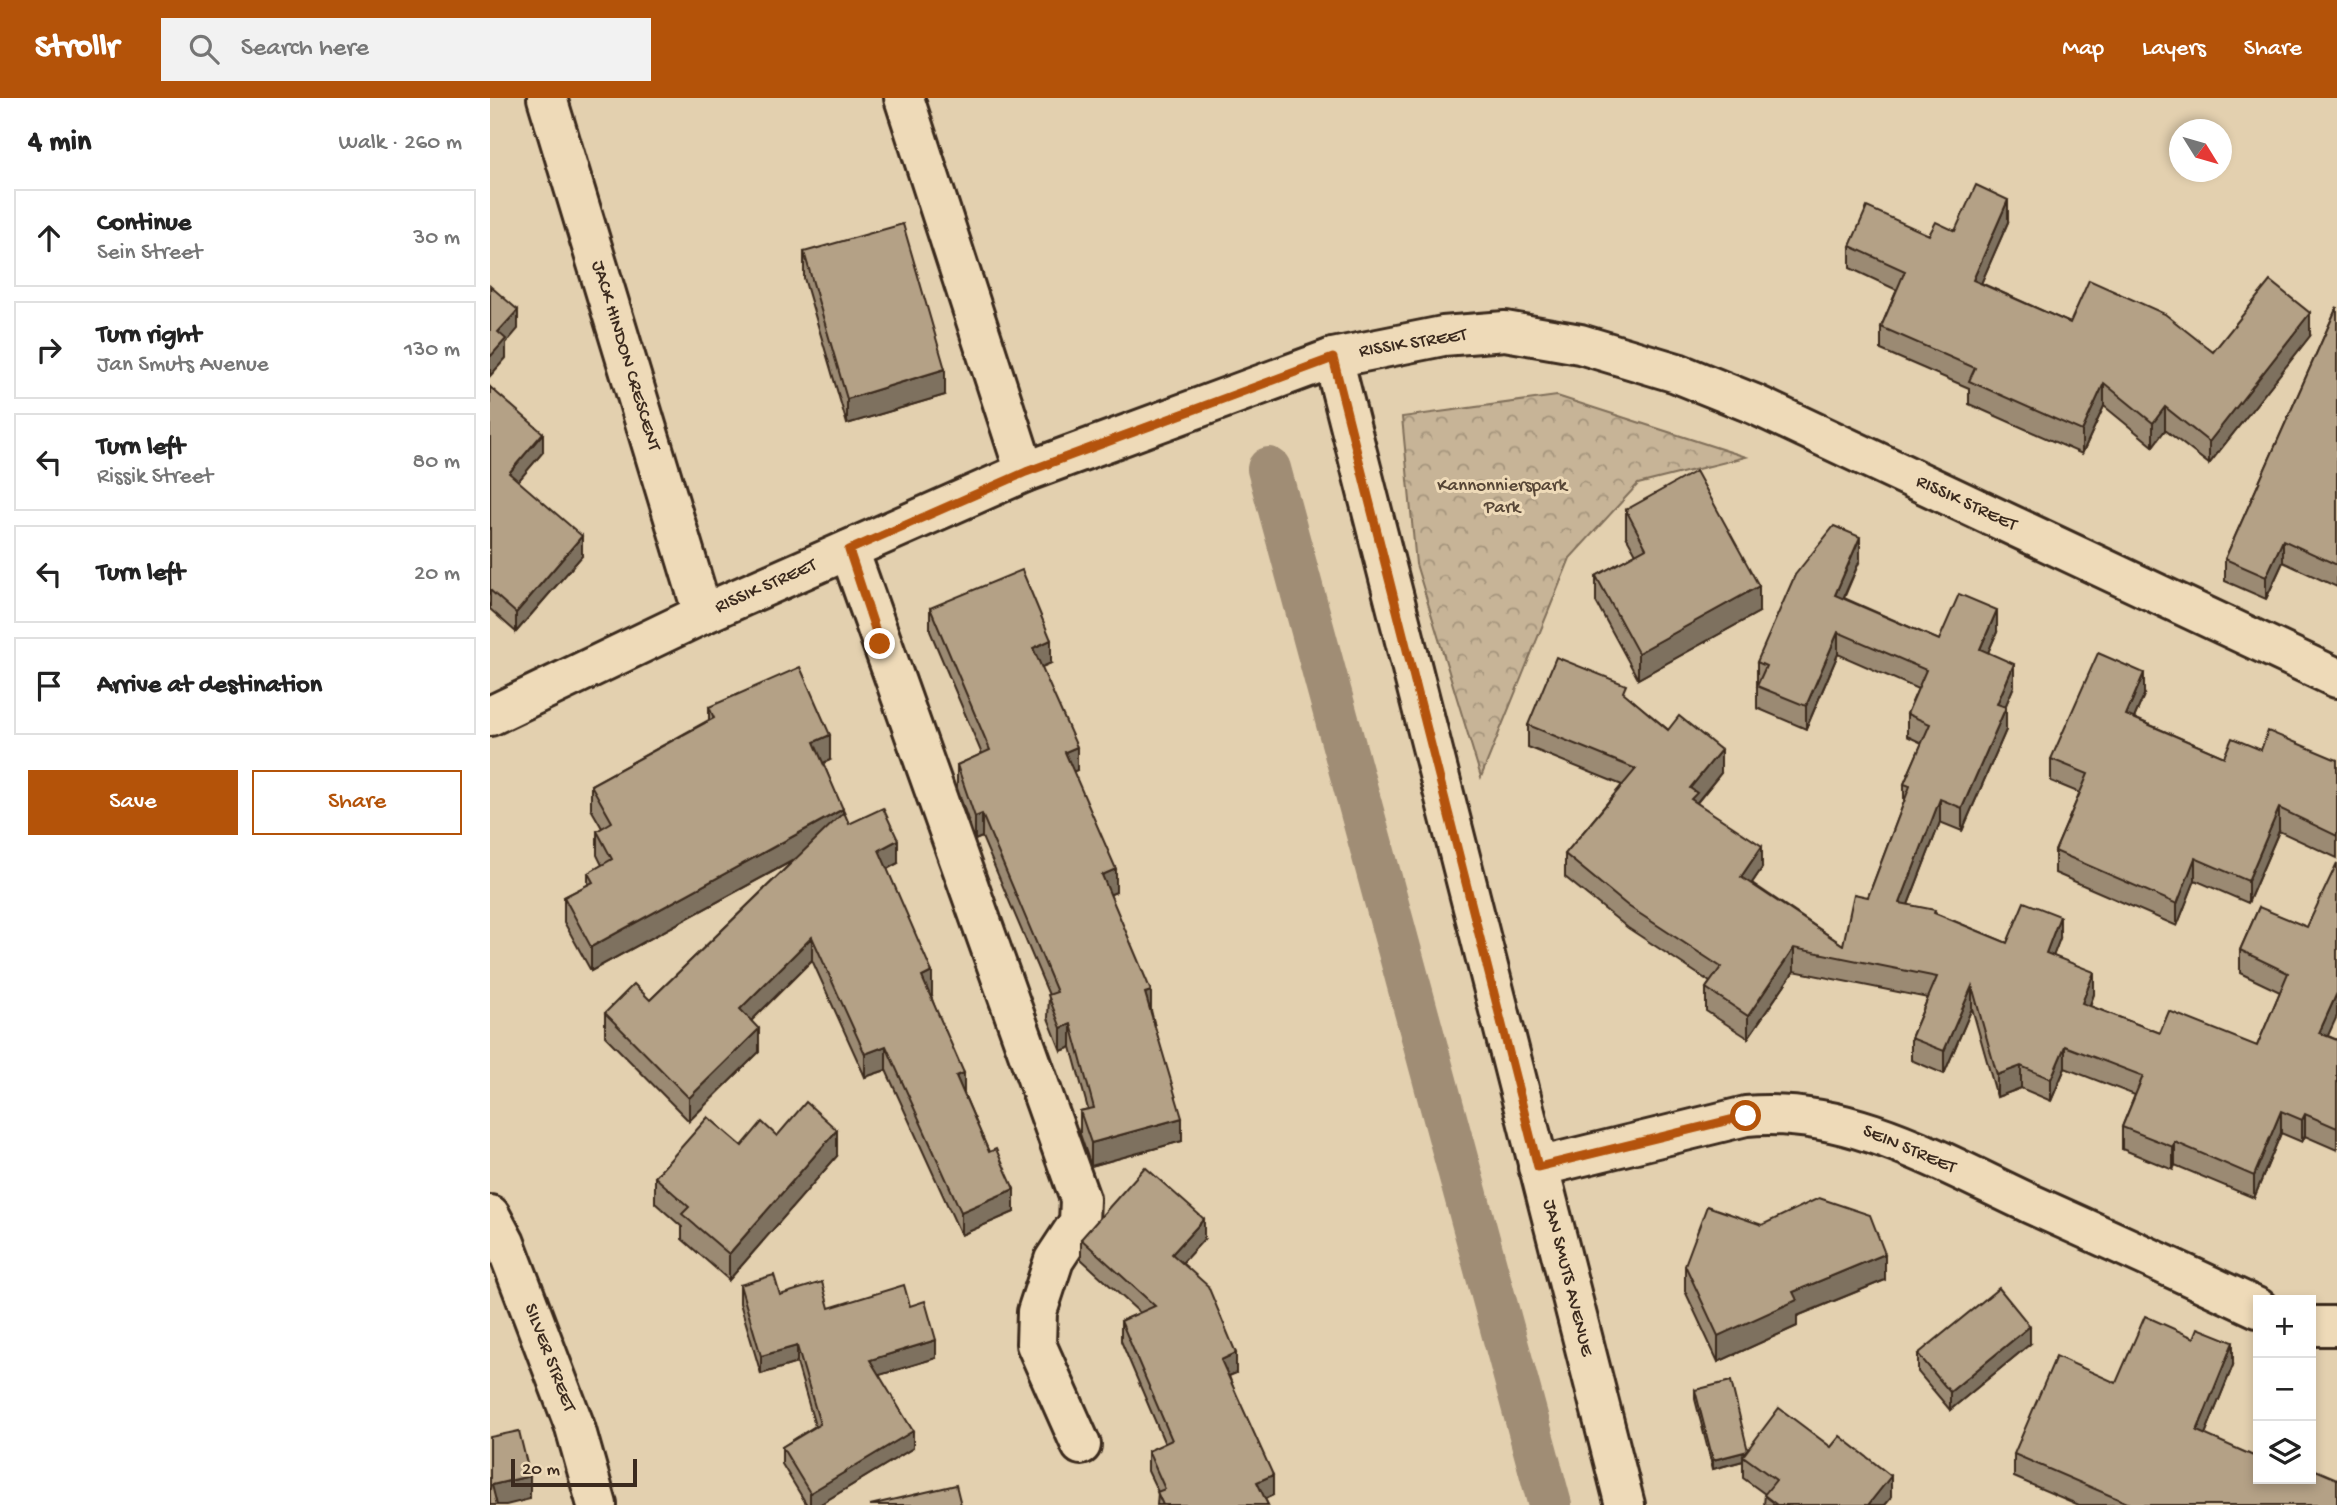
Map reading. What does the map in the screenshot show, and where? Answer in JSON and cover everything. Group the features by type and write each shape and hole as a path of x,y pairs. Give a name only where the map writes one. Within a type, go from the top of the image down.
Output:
{"street":[{"name":"JACK HINDON CRESCENT","path":"547,98 703,614"},
{"path":"904,98 1026,472"},
{"name":"RISSIK STREET","path":"490,716 703,614 1026,472 1333,358 1443,336 1505,331 1580,344 1677,373 1754,404 2337,678"},
{"name":"JAN SMUTS AVENUE","path":"1333,358 1625,1505"},
{"path":"849,550 1080,1199 1079,1222 1054,1259 1037,1312 1036,1344 1081,1445"},
{"name":"SEIN STREET","path":"1538,1167 1746,1116 1779,1113 1810,1116 1844,1123 1905,1146 2253,1306"},
{"name":"SILVER STREET","path":"490,1215 505,1242 575,1427 597,1505"},
{"path":"2316,1326 2337,1326"}],"green space":[{"name":"Kannonnierspark Park","path":"1557,396 1746,457 1638,484 1570,558 1481,777 1416,564 1402,417"}],"building":[{"path":"1976,185 2008,200 1973,280 2070,323 2089,280 2165,314 2213,352 2270,281 2310,313 2209,442 2165,407 2153,423 2104,383 2082,431 1969,381 1975,368 1881,327 1905,271 1850,246 1867,207 1929,235 1936,222 1955,231"},
{"path":"903,224 945,369 847,399 804,252"},
{"path":"490,286 518,310 498,332 506,339 490,357"},
{"path":"2337,307 2337,565 2283,540 2266,577 2225,559"},
{"path":"490,387 543,433 509,473 582,536 516,613 490,590"},
{"path":"1696,471 1759,586 1638,653 1596,576 1646,548 1626,510"},
{"path":"1834,526 1860,537 1835,595 1939,640 1959,594 1997,610 1980,649 2014,664 1997,704 2006,707 1962,808 1940,799 1900,903 1935,910 1934,913 2007,943 2024,902 2060,916 2046,953 2094,972 2082,1003 2160,1033 2169,1011 2257,1046 2288,973 2240,950 2259,907 2307,927 2337,863 2337,993 2319,1033 2337,1040 2337,1128 2305,1114 2302,1120 2281,1111 2254,1176 2175,1142 2173,1147 2122,1127 2143,1076 2065,1046 2051,1079 2021,1066 1997,1075 1972,986 1944,1051 1911,1038 1937,977 1794,948 1748,1016 1706,988 1721,967 1628,906 1565,854 1636,769 1528,725 1556,657 1626,685 1623,692 1668,730 1679,716 1721,750 1690,788 1697,793 1691,799 1762,846 1741,877 1843,945 1854,894 1868,897 1910,786 1904,784 1930,724 1907,714 1926,670 1838,632 1806,706 1757,686 1766,666 1757,662 1795,575"},
{"path":"1022,570 1051,640 1033,648 1077,747 1065,752 1116,869 1102,875 1151,991 1145,993 1182,1118 1091,1143 1080,1111 1094,1108 1071,1024 1061,1028 1048,995 1057,992 982,814 975,817 957,765 990,750 930,608"},
{"path":"2098,653 2144,673 2126,715 2224,757 2232,738 2261,750 2268,731 2337,760 2337,836 2279,808 2248,881 2195,858 2177,904 2055,851 2088,774 2051,759"},
{"path":"800,667 830,735 814,742 843,809 591,947 564,897 593,882 588,873 612,859 597,831 612,822 591,785 714,718 709,707"},
{"path":"883,808 898,840 879,850 932,972 922,977 964,1073 956,1076 989,1152 996,1149 1014,1189 961,1212 886,1046 865,1054 812,937 740,1009 759,1029 689,1098 605,1013 634,984 650,1000 844,812 849,824"},
{"path":"806,1102 837,1130 729,1254 682,1214 689,1207 655,1177 708,1117 742,1146 762,1122 777,1136"},
{"path":"1145,1167 1204,1219 1172,1254 1208,1286 1236,1353 1221,1360 1273,1475 1257,1482 1268,1505 1163,1505 1157,1492 1165,1489 1148,1451 1172,1440 1121,1321 1155,1306 1081,1239"},
{"path":"1819,1198 1870,1215 1885,1254 1793,1292 1797,1300 1718,1336 1685,1265 1707,1206 1762,1225"},
{"path":"774,1275 780,1295 822,1282 829,1308 904,1285 910,1306 925,1301 936,1340 870,1360 913,1431 810,1493 782,1447 820,1424 797,1346 761,1356 740,1285"},
{"path":"1999,1288 2030,1326 1950,1392 1918,1354"},
{"path":"2145,1316 2194,1338 2198,1328 2233,1342 2197,1431 2253,1456 2253,1484 2316,1484 2316,1470 2337,1479 2337,1505 2132,1505 2014,1454 2056,1356 2116,1383"},
{"path":"1731,1381 1748,1451 1713,1460 1695,1390"},
{"path":"1779,1408 1831,1447 1840,1436 1891,1476 1868,1505 1777,1505 1764,1495 1776,1480 1743,1456"},
{"path":"519,1431 530,1476 492,1485 497,1505 490,1505 490,1437"},
{"path":"956,1485 961,1505 870,1505"}],"waterway":[{"path":"1269,469 1550,1505"}],"route":[{"path":"880,644 849,550 1026,472 1333,358 1538,1167 1746,1116"}]}
